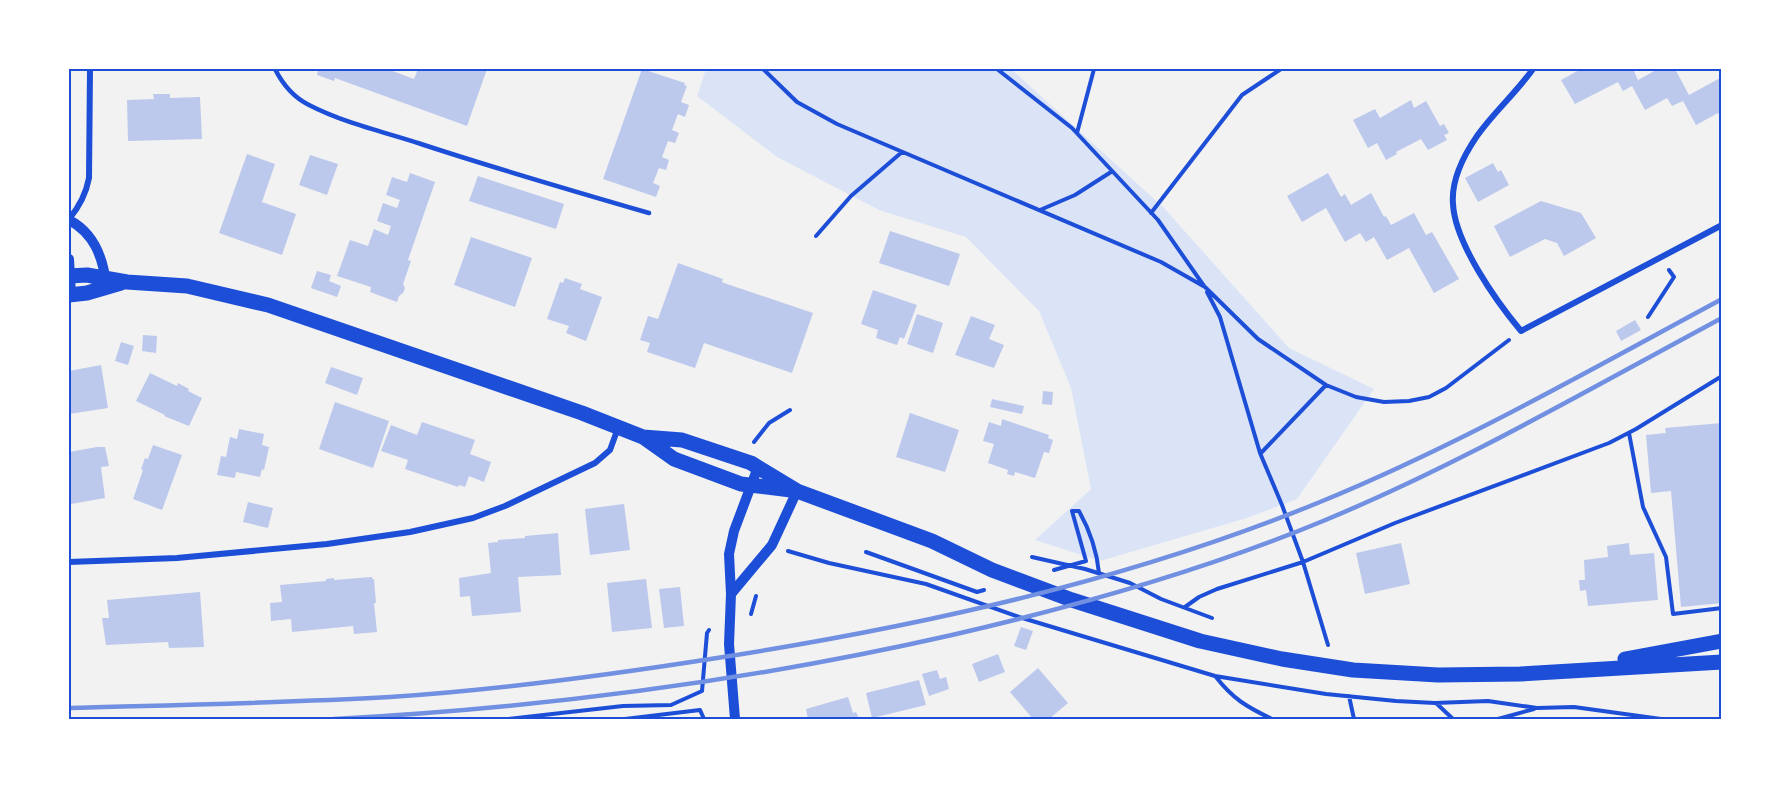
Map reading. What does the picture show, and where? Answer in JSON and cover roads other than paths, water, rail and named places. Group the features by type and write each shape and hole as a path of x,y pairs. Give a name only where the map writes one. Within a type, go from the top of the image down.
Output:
{"main road":[{"path":"70,275 105,283 127,282 187,286 268,305 550,401 619,427 644,437 674,459 741,484 797,491"},
{"path":"70,295 105,283"},
{"path":"644,437 681,440 730,456 758,467 797,491 932,541 992,570 1072,600 1200,641 1282,659 1388,673 1476,675 1722,662"},
{"path":"1567,671 1722,640"}],"street":[{"path":"90,69 89,178 87,191 69,219 82,226 89,236 104,266 105,283"},
{"path":"1533,69 1472,143 1459,168 1452,202 1460,233 1480,273 1505,312 1521,331 1722,225"},
{"path":"69,259 70,295"},
{"path":"69,562 177,558 327,544 410,532 473,518 505,506 595,463 610,450 619,427"},
{"path":"735,719 728,628 731,594 729,554 734,531 758,467"},
{"path":"731,594 772,545 797,491"}],"lane":[{"path":"275,69 283,83 295,96 308,105 344,119 497,169 649,213"}],"railway":[{"path":"69,708 350,699 513,686 636,670 794,645 1023,598 1098,578 1247,530 1372,480 1473,431 1722,299"},
{"path":"334,719 490,708 722,679 952,635 1140,586 1278,539 1374,499 1525,424 1722,318"}]}
